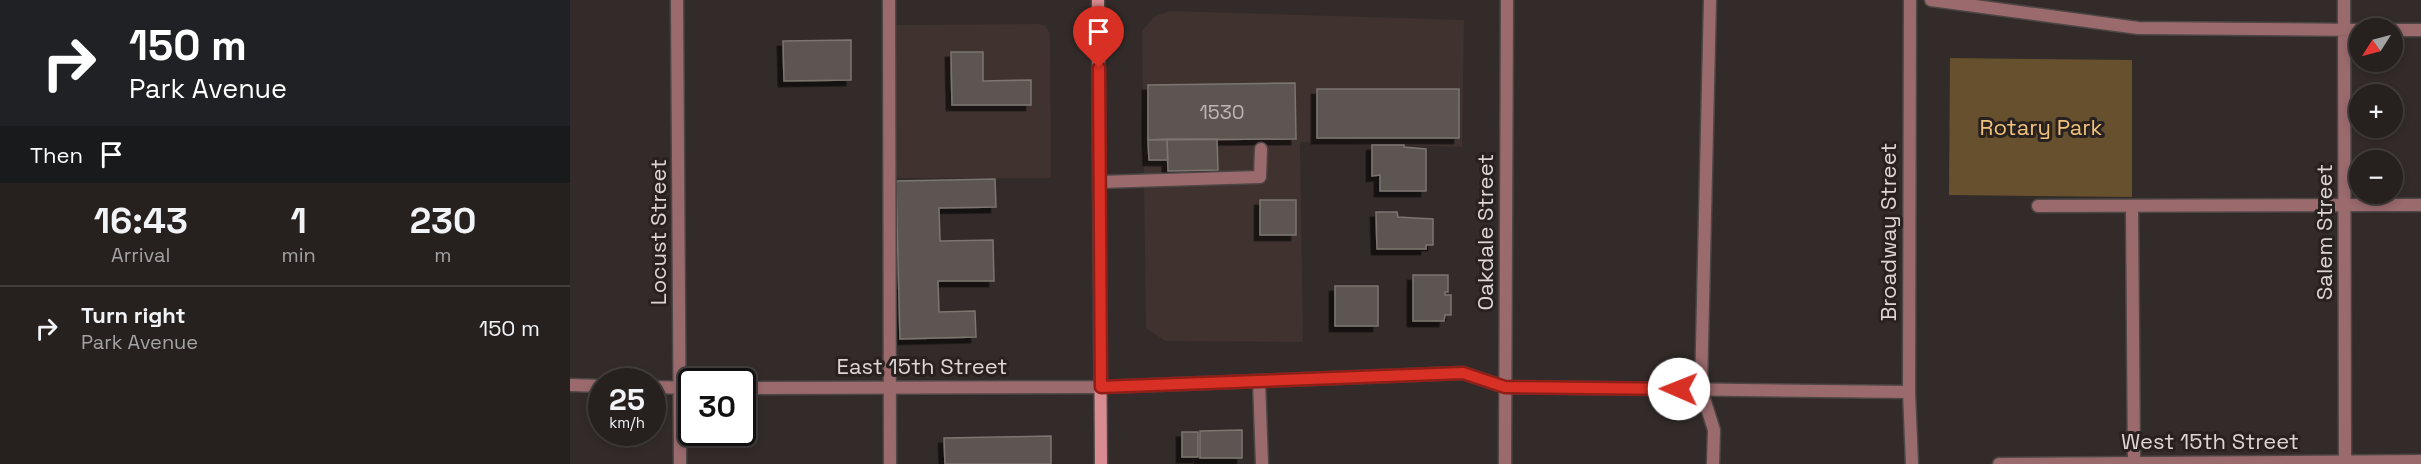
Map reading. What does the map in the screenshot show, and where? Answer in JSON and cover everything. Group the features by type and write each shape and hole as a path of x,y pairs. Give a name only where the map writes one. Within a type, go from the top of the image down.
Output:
{"main road":[{"path":"1098,0 1101,464"}],"street":[{"name":"Locust Street","path":"677,0 686,368"},
{"path":"889,0 890,464"},
{"name":"Oakdale Street","path":"1504,464 1507,0"},
{"path":"1710,0 1701,389 1714,430 1713,464"},
{"name":"Broadway Street","path":"1910,0 1909,392 1912,464"},
{"path":"1930,0 2138,28 2349,30"},
{"name":"Salem Street","path":"2344,0 2345,463"},
{"path":"2403,30 2421,30"},
{"path":"1100,182 1260,177 1261,149"},
{"path":"2038,206 2421,204"},
{"path":"2132,206 2134,463"},
{"path":"1101,387 1463,373 1505,387 1909,392"},
{"path":"1259,381 1262,464"},
{"path":"570,385 588,386"},
{"name":"East 15th Street","path":"756,388 1101,387"},
{"name":"Locust Street","path":"680,464 681,446"},
{"name":"West 15th Street","path":"1999,464 2421,461"}],"shaded area":[{"path":"1170,11 1464,20 1462,147 1300,142 1303,342 1165,341 1146,328 1142,31 1154,17"},
{"path":"1038,24 1046,26 1050,34 1051,178 896,178 895,25"}],"green space":[{"name":"Rotary Park","path":"1950,58 2132,60 2132,197 1949,195"}],"building":[{"path":"851,40 851,80 784,81 783,41"},
{"path":"951,52 983,52 983,81 1031,80 1031,105 952,105"},
{"path":"1295,83 1296,139 1148,140 1148,85"},
{"path":"1317,89 1459,89 1459,138 1317,138"},
{"path":"1167,139 1217,139 1218,170 1168,171"},
{"path":"1167,139 1168,160 1149,160 1148,140"},
{"path":"1372,145 1404,145 1404,147 1426,149 1426,191 1380,191 1380,175 1372,176"},
{"path":"995,179 996,207 939,208 940,241 993,240 994,281 938,281 939,312 975,311 976,337 900,339 896,181"},
{"path":"1260,200 1296,200 1296,235 1260,235"},
{"path":"1376,212 1397,212 1398,217 1433,219 1433,245 1426,245 1426,249 1377,249"},
{"path":"1413,275 1448,275 1448,292 1445,292 1445,295 1451,295 1451,315 1445,315 1444,321 1413,321"},
{"path":"1335,286 1378,286 1378,326 1335,326"},
{"path":"1242,430 1242,458 1200,458 1200,431"},
{"path":"1182,432 1198,432 1198,457 1182,457"},
{"path":"1051,436 1051,464 945,464 944,438"}],"route":[{"path":"1099,68 1101,387 1463,373 1505,387 1679,389"}]}
